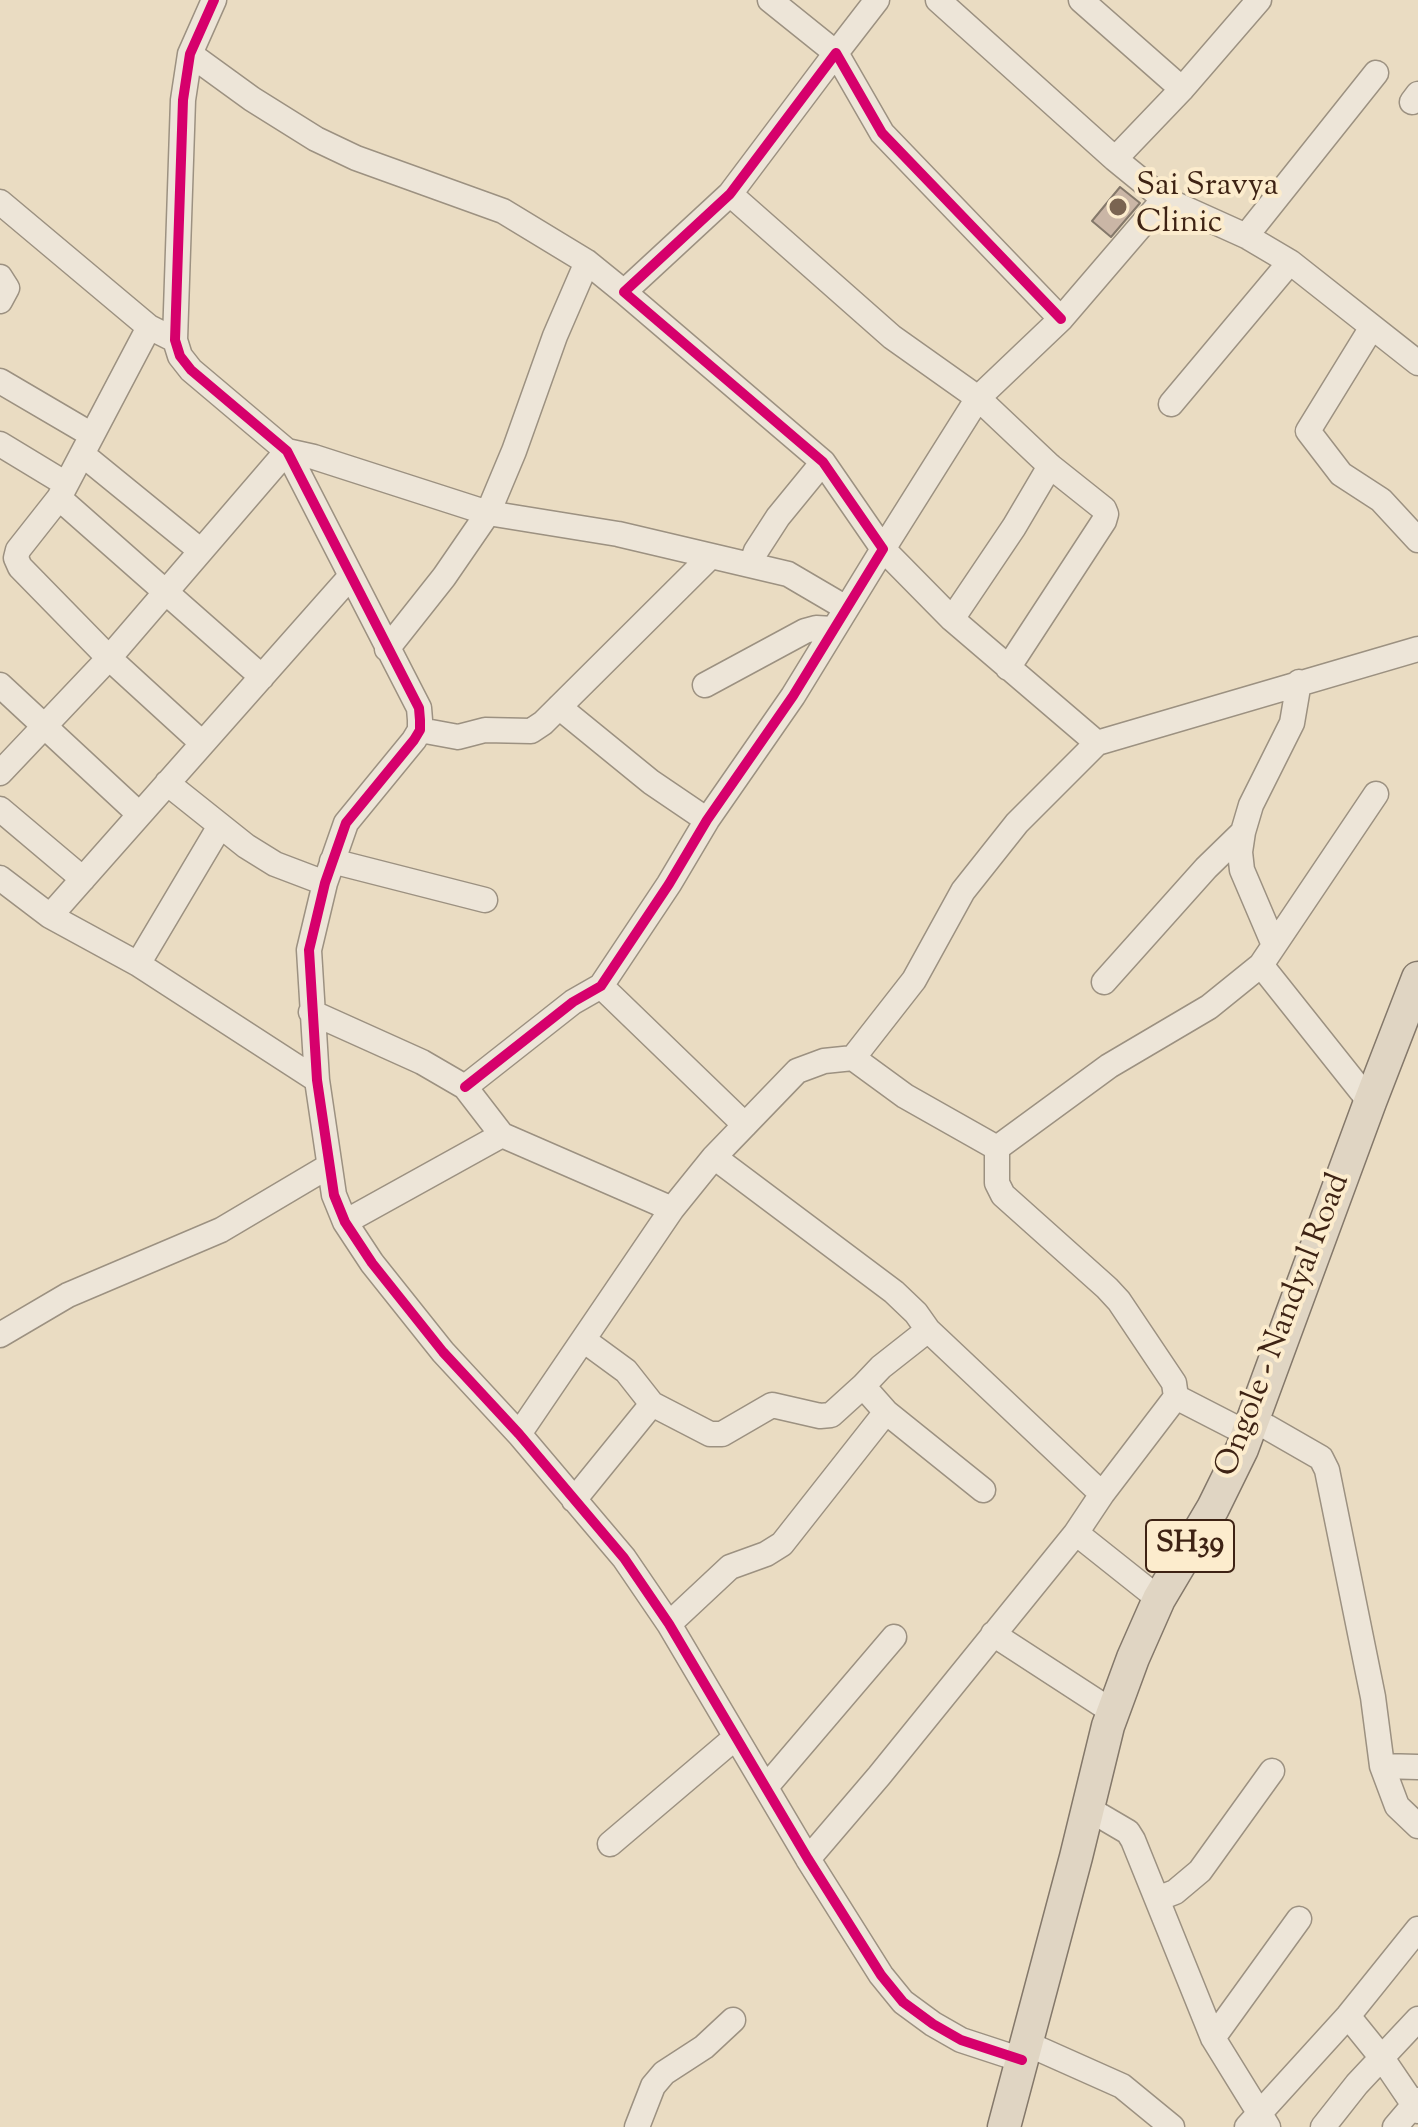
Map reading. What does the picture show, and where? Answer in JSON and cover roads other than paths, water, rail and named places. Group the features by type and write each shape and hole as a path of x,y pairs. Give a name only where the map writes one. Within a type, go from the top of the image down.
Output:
{"main road":[{"name":"Ongole - Nandyal Road","path":"1019,2127 1031,2054 1113,1712 1159,1599 1258,1431 1370,1102 1418,978"},
{"name":"Ongole - Nandyal Road","path":"1004,2127 1031,2054 1124,1718 1140,1673 1173,1605 1229,1509 1418,1017"}],"street":[{"path":"214,0 190,54 183,100 175,340 180,356 191,370 287,451 419,708 420,730 414,740 355,810 341,834 328,872 309,950 317,1080 334,1195 345,1222 372,1263 443,1352 519,1434 624,1558 669,1624 808,1859 881,1975 903,2002 961,2040 1031,2054 1107,2078 1160,2117"},
{"path":"770,0 836,53 882,133 1061,319"},
{"path":"624,292 730,194 877,0"},
{"path":"938,0 1164,199 1246,236 1290,262 1418,363"},
{"path":"1081,0 1182,89"},
{"path":"1115,159 1182,89 1259,0"},
{"path":"190,54 261,105 316,139 356,158 503,211 587,262 823,462 883,549 952,619 1097,743"},
{"path":"1246,236 1376,73"},
{"path":"730,194 892,337 978,398 1050,466 1104,509 1106,514 1008,668"},
{"path":"465,1087 573,1002 601,986 669,884 707,820 793,696 978,398 1061,319 1164,199"},
{"path":"0,202 149,327 175,340"},
{"path":"387,649 444,577 488,513 555,336 587,262"},
{"path":"1171,404 1290,262"},
{"path":"0,277 7,288 0,301"},
{"path":"149,327 62,491 18,550 16,558 20,567 109,658 202,743"},
{"path":"1372,327 1308,431 1341,474 1381,500 1418,540"},
{"path":"0,381 87,444 201,551"},
{"path":"0,444 62,491 166,593 262,677"},
{"path":"287,451 488,513 618,534 751,565 800,579 846,608"},
{"path":"0,773 109,658 287,451"},
{"path":"751,565 756,551 778,517 823,462"},
{"path":"952,619 1014,527 1050,466"},
{"path":"420,730 458,737 485,730 531,731 710,557"},
{"path":"50,916 350,577"},
{"path":"705,685 805,631 833,629"},
{"path":"853,1058 914,980 963,891 1017,823 1097,743 1418,649"},
{"path":"1299,682 1292,723 1251,805 1243,832 1242,870 1267,955 1370,1102"},
{"path":"0,685 139,814"},
{"path":"559,707 651,782 707,820"},
{"path":"167,783 220,826 275,864 485,900"},
{"path":"997,1148 1109,1066 1209,1007 1267,955 1376,794"},
{"path":"0,809 83,879"},
{"path":"125,965 220,826"},
{"path":"1104,982 1206,868 1243,832"},
{"path":"0,878 50,916 125,965 317,1080"},
{"path":"601,986 745,1125"},
{"path":"311,1012 422,1062 465,1087 502,1135 672,1209"},
{"path":"519,1434 672,1209 714,1157 797,1071 824,1061 853,1058 905,1096 997,1148"},
{"path":"345,1222 502,1135"},
{"path":"808,1859 1076,1533 1176,1397 1168,1370 1119,1301 1003,1195 997,1183 997,1148"},
{"path":"714,1157 894,1292 928,1330 1102,1494"},
{"path":"0,1335 68,1295 221,1230 329,1166"},
{"path":"585,1341 626,1371 652,1404 710,1434 722,1434 772,1405 820,1416 831,1415 881,1367 928,1330"},
{"path":"863,1386 886,1412 983,1490"},
{"path":"1176,1397 1321,1458 1327,1470 1373,1697 1382,1766 1397,1806 1418,1826"},
{"path":"574,1500 652,1404"},
{"path":"669,1624 730,1567 766,1554 782,1544 886,1412"},
{"path":"1076,1533 1159,1599"},
{"path":"993,1634 1113,1712"},
{"path":"766,1787 894,1637"},
{"path":"610,1844 736,1737"},
{"path":"1382,1766 1418,1767"},
{"path":"1157,1899 1175,1892 1200,1871 1272,1771"},
{"path":"1099,1815 1128,1832 1133,1840 1222,2051 1258,2122 1418,1929"},
{"path":"1222,2051 1299,1919"},
{"path":"1348,2016 1417,2105 1395,2127"},
{"path":"1323,2127 1357,2084 1418,2019"},
{"path":"637,2127 653,2086 664,2073 704,2047 733,2020"}],"place":[{"name":"Sai Sravya Clinic","path":"1118,207"}]}
